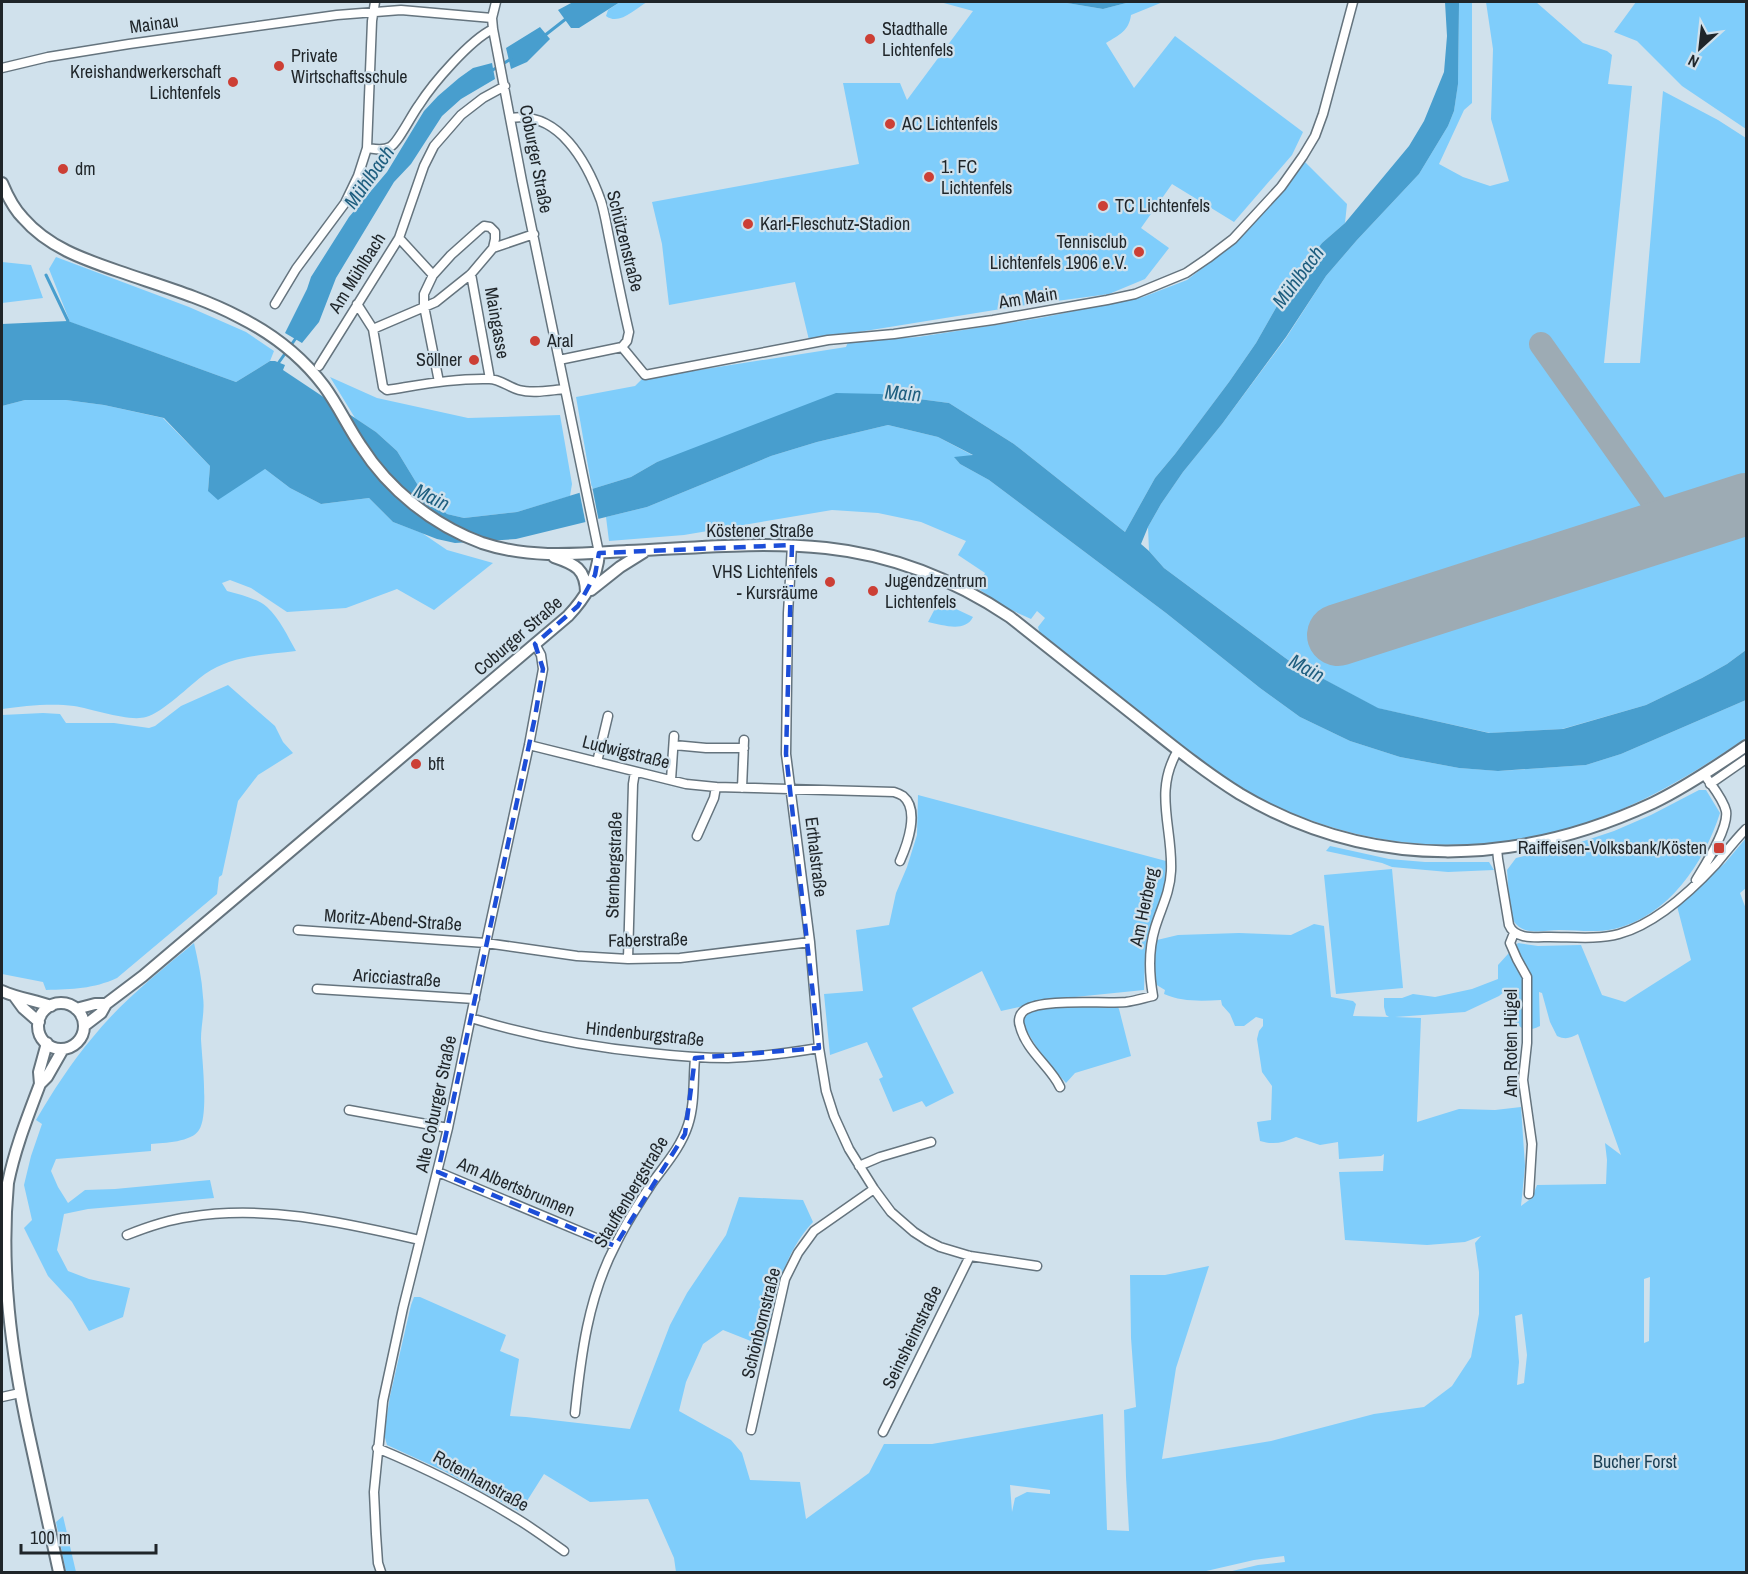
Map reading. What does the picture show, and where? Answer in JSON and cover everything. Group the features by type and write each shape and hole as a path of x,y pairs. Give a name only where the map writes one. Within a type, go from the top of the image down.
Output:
{"street":[{"path":"275,304 296,269 353,190 367,148 375,2"},
{"name":"Coburger Straße","path":"84,1028 101,1013 106,1004 143,976 568,616 586,593 595,575 599,553 596,535 493,29 492,18 496,2"},
{"name":"Am Main","path":"622,347 645,375 828,340 894,334 1096,303 1135,294 1186,273 1233,239 1281,187 1303,156 1315,136 1323,114 1353,2"},
{"name":"Mainau","path":"2,68 42,58 129,44 374,11 428,11 492,18"},
{"path":"367,148 383,150 394,144 435,82 477,39 493,29"},
{"name":"Am Mühlbach","path":"320,366 399,238 424,166 434,146 461,115 504,83"},
{"name":"Schützenstraße","path":"511,118 522,116 542,120 572,145 582,160 603,208 629,332 627,341 622,347"},
{"path":"2,183 8,197 23,218 49,241 69,253 216,306 260,328 316,376 331,396 369,459 404,496 434,519 470,538 495,547 548,555 571,563 580,570 586,583 586,593"},
{"path":"374,329 424,306 436,302 471,274 493,248 495,232 490,227 484,226 451,255 433,275 424,294 424,306 439,382"},
{"path":"493,248 534,234"},
{"path":"399,238 433,275"},
{"name":"Maingasse","path":"471,274 490,379"},
{"path":"357,304 374,329 383,387 387,390 439,382 490,379 503,382 519,390 538,392 566,389"},
{"path":"559,360 622,347"},
{"name":"Köstener Straße","path":"548,555 792,545 834,549 901,563 957,585 984,599 1178,750 1213,776 1257,803 1328,833 1400,849 1435,852 1497,849 1550,840 1616,819 1707,779 1746,746"},
{"name":"Erthalstraße","path":"792,545 786,673 786,754 810,942 819,1048 826,1091 834,1116 859,1166 891,1212 927,1241 970,1256 1037,1266"},
{"name":"Köstener Straße","path":"586,593 647,550"},
{"name":"Alte Coburger Straße","path":"381,1572 376,1544 374,1492 383,1401 403,1308 448,1128 530,745 543,669 541,655 535,644"},
{"path":"597,762 608,717"},
{"path":"672,780 674,741 706,748 744,744 742,788"},
{"name":"Ludwigstraße","path":"530,745 635,772 716,787 894,792 903,796 911,809 907,845 900,861"},
{"name":"Am Herberg","path":"1060,1087 1025,1039 1019,1024 1020,1016 1025,1010 1037,1006 1127,1002 1153,996 1149,974 1152,940 1168,894 1171,869 1165,790 1169,767 1178,750"},
{"path":"1692,887 1715,846 1726,818 1725,809 1707,779 1746,759"},
{"name":"Sternbergstraße","path":"628,958 635,772"},
{"path":"697,836 714,798 716,787"},
{"path":"1514,933 1543,938 1598,937 1618,935 1638,927 1653,919 1692,887 1717,863 1746,829"},
{"name":"Am Roten Hügel","path":"1497,849 1509,925 1514,933 1510,943 1527,977 1527,1043 1523,1080 1532,1144 1529,1194"},
{"name":"Moritz-Abend-Straße","path":"298,930 486,943"},
{"name":"Faberstraße","path":"486,943 577,956 680,958 810,942"},
{"name":"Aricciastraße","path":"317,989 475,999"},
{"path":"2,991 15,997 28,998 51,1006 68,1004 76,1009 82,1017 84,1028 79,1041 74,1045 55,1048 47,1044 40,1033 39,1022 43,1013 51,1006"},
{"path":"15,997 23,1008 39,1022"},
{"path":"76,1009 94,1004 106,1004"},
{"name":"Hindenburgstraße","path":"471,1018 540,1037 578,1044 695,1058 771,1055 819,1048"},
{"path":"40,1084 39,1072 47,1044"},
{"path":"59,1572 20,1393 2,1278 3,1228 12,1163 40,1084 47,1077 63,1048"},
{"name":"Stauffenbergstraße","path":"575,1413 587,1322 598,1287 615,1246 645,1193 685,1134 691,1114 695,1058"},
{"path":"349,1110 448,1128"},
{"path":"859,1166 880,1157 931,1142"},
{"name":"Am Albertsbrunnen","path":"438,1172 615,1246"},
{"name":"Schönbornstraße","path":"751,1430 785,1279 798,1253 814,1231 874,1189"},
{"path":"127,1235 178,1219 236,1212 326,1220 420,1240"},
{"name":"Seinsheimstraße","path":"883,1432 970,1256"},
{"path":"2,1397 20,1393"},
{"name":"Rotenhanstraße","path":"377,1448 462,1487 516,1518 564,1551"}],"highlighted area":[{"path":"792,545 786,754 819,1048 695,1058 685,1134 615,1246 438,1172 535,717 543,669 535,644 578,606 595,575 599,553"}],"green space":[{"path":"620,2 647,2 622,18 611,19 606,16 608,10"},
{"name":"1. FC Lichtenfels","path":"940,2 1061,2 1103,9 1130,2 1163,2 1131,15 1126,29 1106,43 1134,88 1175,36 1303,132 1292,155 1234,222 1172,184 1141,228 1169,248 1145,279 1109,294 809,340 795,282 669,305 662,244 652,202 859,164 843,83 900,83 907,100 973,11"},
{"path":"1459,2 1472,2 1472,103 1464,110 1439,164 1463,177 1490,186 1509,181 1491,119 1493,49 1486,2 1536,2 1583,43 1612,55 1608,84 1632,86 1604,363 1640,363 1663,91 1718,120 1746,138 1746,650 1702,678 1646,705 1562,729 1490,733 1377,708 1288,660 1164,568 1149,551 1148,527 1183,472 1286,338 1326,276 1419,174 1448,126 1454,111 1458,83"},
{"path":"1636,2 1746,2 1746,129 1682,86 1637,41 1614,32"},
{"path":"1304,161 1347,204 1345,223 1322,243 1297,276 1229,382 1155,478 1125,532 1014,444 949,403 881,394 657,462 631,477 592,489 576,397 635,386 642,379 846,347 848,342 918,337 1040,318 1143,297 1187,280 1223,252 1251,226 1284,189"},
{"path":"56,257 189,307 246,332 274,351 270,361 236,382 70,322 49,269"},
{"path":"2,262 31,265 43,298 2,303"},
{"path":"330,377 377,398 468,418 560,415 572,484 570,496 517,512 464,518 447,514 422,492 397,451 376,432 355,418"},
{"path":"25,400 66,400 104,405 163,418 210,466 208,491 265,469 290,488 321,504 369,498 393,522 422,533 447,550 493,563 434,610 397,589 346,608 287,612 251,588 230,580 222,583 227,591 253,599 267,607 280,623 296,651 237,659 226,663 205,674 160,710 146,717 121,717 65,705 2,709 2,406"},
{"path":"888,425 938,437 974,456 955,458 960,464 989,480 1300,717 1350,741 1400,757 1459,768 1499,771 1586,765 1621,754 1746,700 1746,738 1653,795 1587,823 1518,839 1482,844 1411,843 1376,838 1309,820 1239,788 1145,719 1040,634 1038,627 1045,618 1037,611 1031,619 1007,608 977,588 985,573 958,555 966,541 921,522 878,513 832,510 684,535 609,541 606,517 647,507 771,456"},
{"path":"939,601 973,617 965,625 959,626 928,622"},
{"path":"228,685 275,726 283,742 293,753 258,775 238,801 217,894 117,978 108,982 83,988 46,990 43,982 2,974 2,715 60,714 66,723 114,723 149,728 181,706"},
{"path":"1699,790 1706,790 1720,813 1713,832 1694,869 1667,900 1651,913 1633,923 1600,931 1528,931 1522,929 1513,920 1507,870 1516,858 1581,842 1614,831"},
{"path":"918,795 1166,861 1165,888 1149,932 1145,956 1144,990 1055,999 1001,1011 982,971 912,1008 954,1093 926,1107 922,1101 893,1112 879,1079 883,1077 867,1042 830,1055 824,994 863,991 856,930 889,925 896,893 917,835"},
{"name":"Bucher Forst","path":"1746,838 1746,888 1740,893 1746,909 1746,1572 1228,1572 1285,1562 1284,1556 1254,1560 1202,1572 676,1572 674,1558 648,1499 590,1502 544,1474 520,1512 444,1471 387,1445 384,1434 390,1396 414,1297 420,1297 506,1335 500,1351 519,1359 510,1416 630,1429 670,1325 687,1293 726,1235 739,1197 803,1200 813,1222 793,1250 786,1265 776,1297 766,1347 723,1330 703,1344 686,1382 679,1411 731,1440 742,1453 750,1480 800,1482 806,1519 869,1473 884,1444 932,1444 1103,1414 1107,1530 1129,1531 1124,1410 1136,1407 1131,1338 1130,1275 1165,1275 1209,1266 1176,1368 1162,1459 1271,1441 1374,1414 1424,1407 1452,1386 1471,1357 1479,1314 1479,1272 1475,1243 1481,1236 1465,1242 1427,1245 1345,1240 1339,1172 1383,1171 1384,1154 1339,1159 1338,1142 1320,1145 1296,1137 1278,1143 1260,1141 1257,1122 1271,1120 1272,1086 1262,1072 1257,1039 1263,1026 1263,1019 1256,1017 1244,1026 1235,1026 1221,1000 1185,1000 1164,994 1165,990 1155,984 1154,962 1157,940 1178,935 1239,933 1291,935 1314,924 1324,926 1331,997 1353,1001 1356,1004 1353,1016 1389,1017 1386,1015 1384,998 1402,998 1413,994 1435,997 1472,989 1498,979 1498,965 1518,943 1538,946 1581,945 1602,995 1625,1002 1691,960 1677,906 1725,863","holes":["1512,988 1514,999 1512,1019 1527,1030 1540,1026 1539,992 1542,993 1550,1022 1557,1036 1568,1038 1578,1034 1621,1155 1605,1143 1606,1184 1537,1185 1532,1198 1521,1206 1525,1166 1521,1107 1495,1110 1459,1109 1417,1122 1421,1018 1395,1017 1465,1012","1650,1277 1649,1341 1644,1343 1644,1279","1522,1314 1527,1355 1524,1383 1517,1385 1519,1362 1515,1316","1010,1485 1050,1490 1050,1494 1027,1492 1015,1498 1012,1512"]},
{"path":"1330,846 1389,859 1425,862 1489,862 1494,870 1448,872 1392,867 1326,851"},
{"path":"1392,869 1403,988 1336,994 1324,875"},
{"path":"194,943 203,1002 201,1039 204,1112 199,1130 184,1139 151,1144 151,1151 56,1159 51,1171 68,1203 85,1190 210,1180 214,1198 88,1209 64,1214 57,1250 68,1271 89,1279 130,1288 123,1317 89,1331 72,1302 48,1276 24,1228 32,1220 24,1185 42,1124 36,1120 70,1067 104,1024 141,987"},
{"path":"1060,1006 1117,1006 1131,1056 1075,1073 1066,1083 1042,1056 1023,1025 1024,1017 1031,1012"},
{"path":"63,1516 76,1572 66,1572 56,1522"}],"water":[{"path":"573,2 620,2 579,28 571,28 558,10"},
{"path":"1061,2 1130,2 1103,9"},
{"path":"1445,2 1459,2 1458,84 1454,111 1448,126 1419,174 1326,276 1286,337 1222,424 1183,472 1161,504 1141,544 1164,568 1288,660 1378,708 1489,733 1563,729 1646,705 1702,678 1746,650 1746,700 1621,754 1586,765 1498,771 1459,768 1400,757 1350,741 1300,717 1166,613 989,480 960,464 954,457 973,455 938,437 888,425 771,456 647,507 516,539 455,543 437,539 393,522 369,498 321,504 290,488 265,469 218,500 208,491 210,466 164,418 104,405 66,400 25,400 2,406 2,324 68,321 236,382 270,361 275,361 285,365 283,370 376,432 397,451 422,492 447,514 464,518 517,512 631,477 657,462 836,393 881,394 949,403 1014,444 1125,532 1155,478 1229,382 1297,276 1322,243 1345,223 1409,146 1424,121 1444,72 1447,36"},
{"path":"540,27 550,39 527,62 511,69 506,48"},
{"path":"492,63 495,79 461,99 442,116 411,164 394,182 336,278 319,322 302,343 285,333 311,277 349,217 387,172 424,111 438,96 473,68"}],"pier":[{"path":"592,486 599,522 586,525 579,490"}],"waterway":[{"name":"Mühlbach","path":"544,36 567,18"},
{"name":"Mühlbach","path":"491,71 511,59"},
{"path":"46,275 68,321"},
{"name":"Mühlbach","path":"277,365 296,338"}],"taxiway":[{"path":"1541,344 1672,529"}],"runway":[{"path":"1338,635 1746,504"}],"place":[{"name":"Stadthalle Lichtenfels","path":"870,39"},
{"name":"Private Wirtschaftsschule","path":"279,66"},
{"name":"Kreishandwerkerschaft Lichtenfels","path":"233,82"},
{"name":"AC Lichtenfels","path":"890,124"},
{"name":"dm","path":"63,169"},
{"name":"1. FC Lichtenfels","path":"929,177"},
{"name":"TC Lichtenfels","path":"1103,206"},
{"name":"Karl-Fleschutz-Stadion","path":"748,224"},
{"name":"Tennisclub Lichtenfels 1906 e.V.","path":"1139,252"},
{"name":"Aral","path":"535,341"},
{"name":"Söllner","path":"474,360"},
{"name":"VHS Lichtenfels - Kursräume","path":"830,582"},
{"name":"Jugendzentrum Lichtenfels","path":"873,591"},
{"name":"bft","path":"416,764"},
{"name":"Raiffeisen-Volksbank/Kösten","path":"1719,848"}],"water label":[{"name":"Main","path":"903,393"},
{"name":"Main","path":"432,497"},
{"name":"Main","path":"1307,668"}]}
